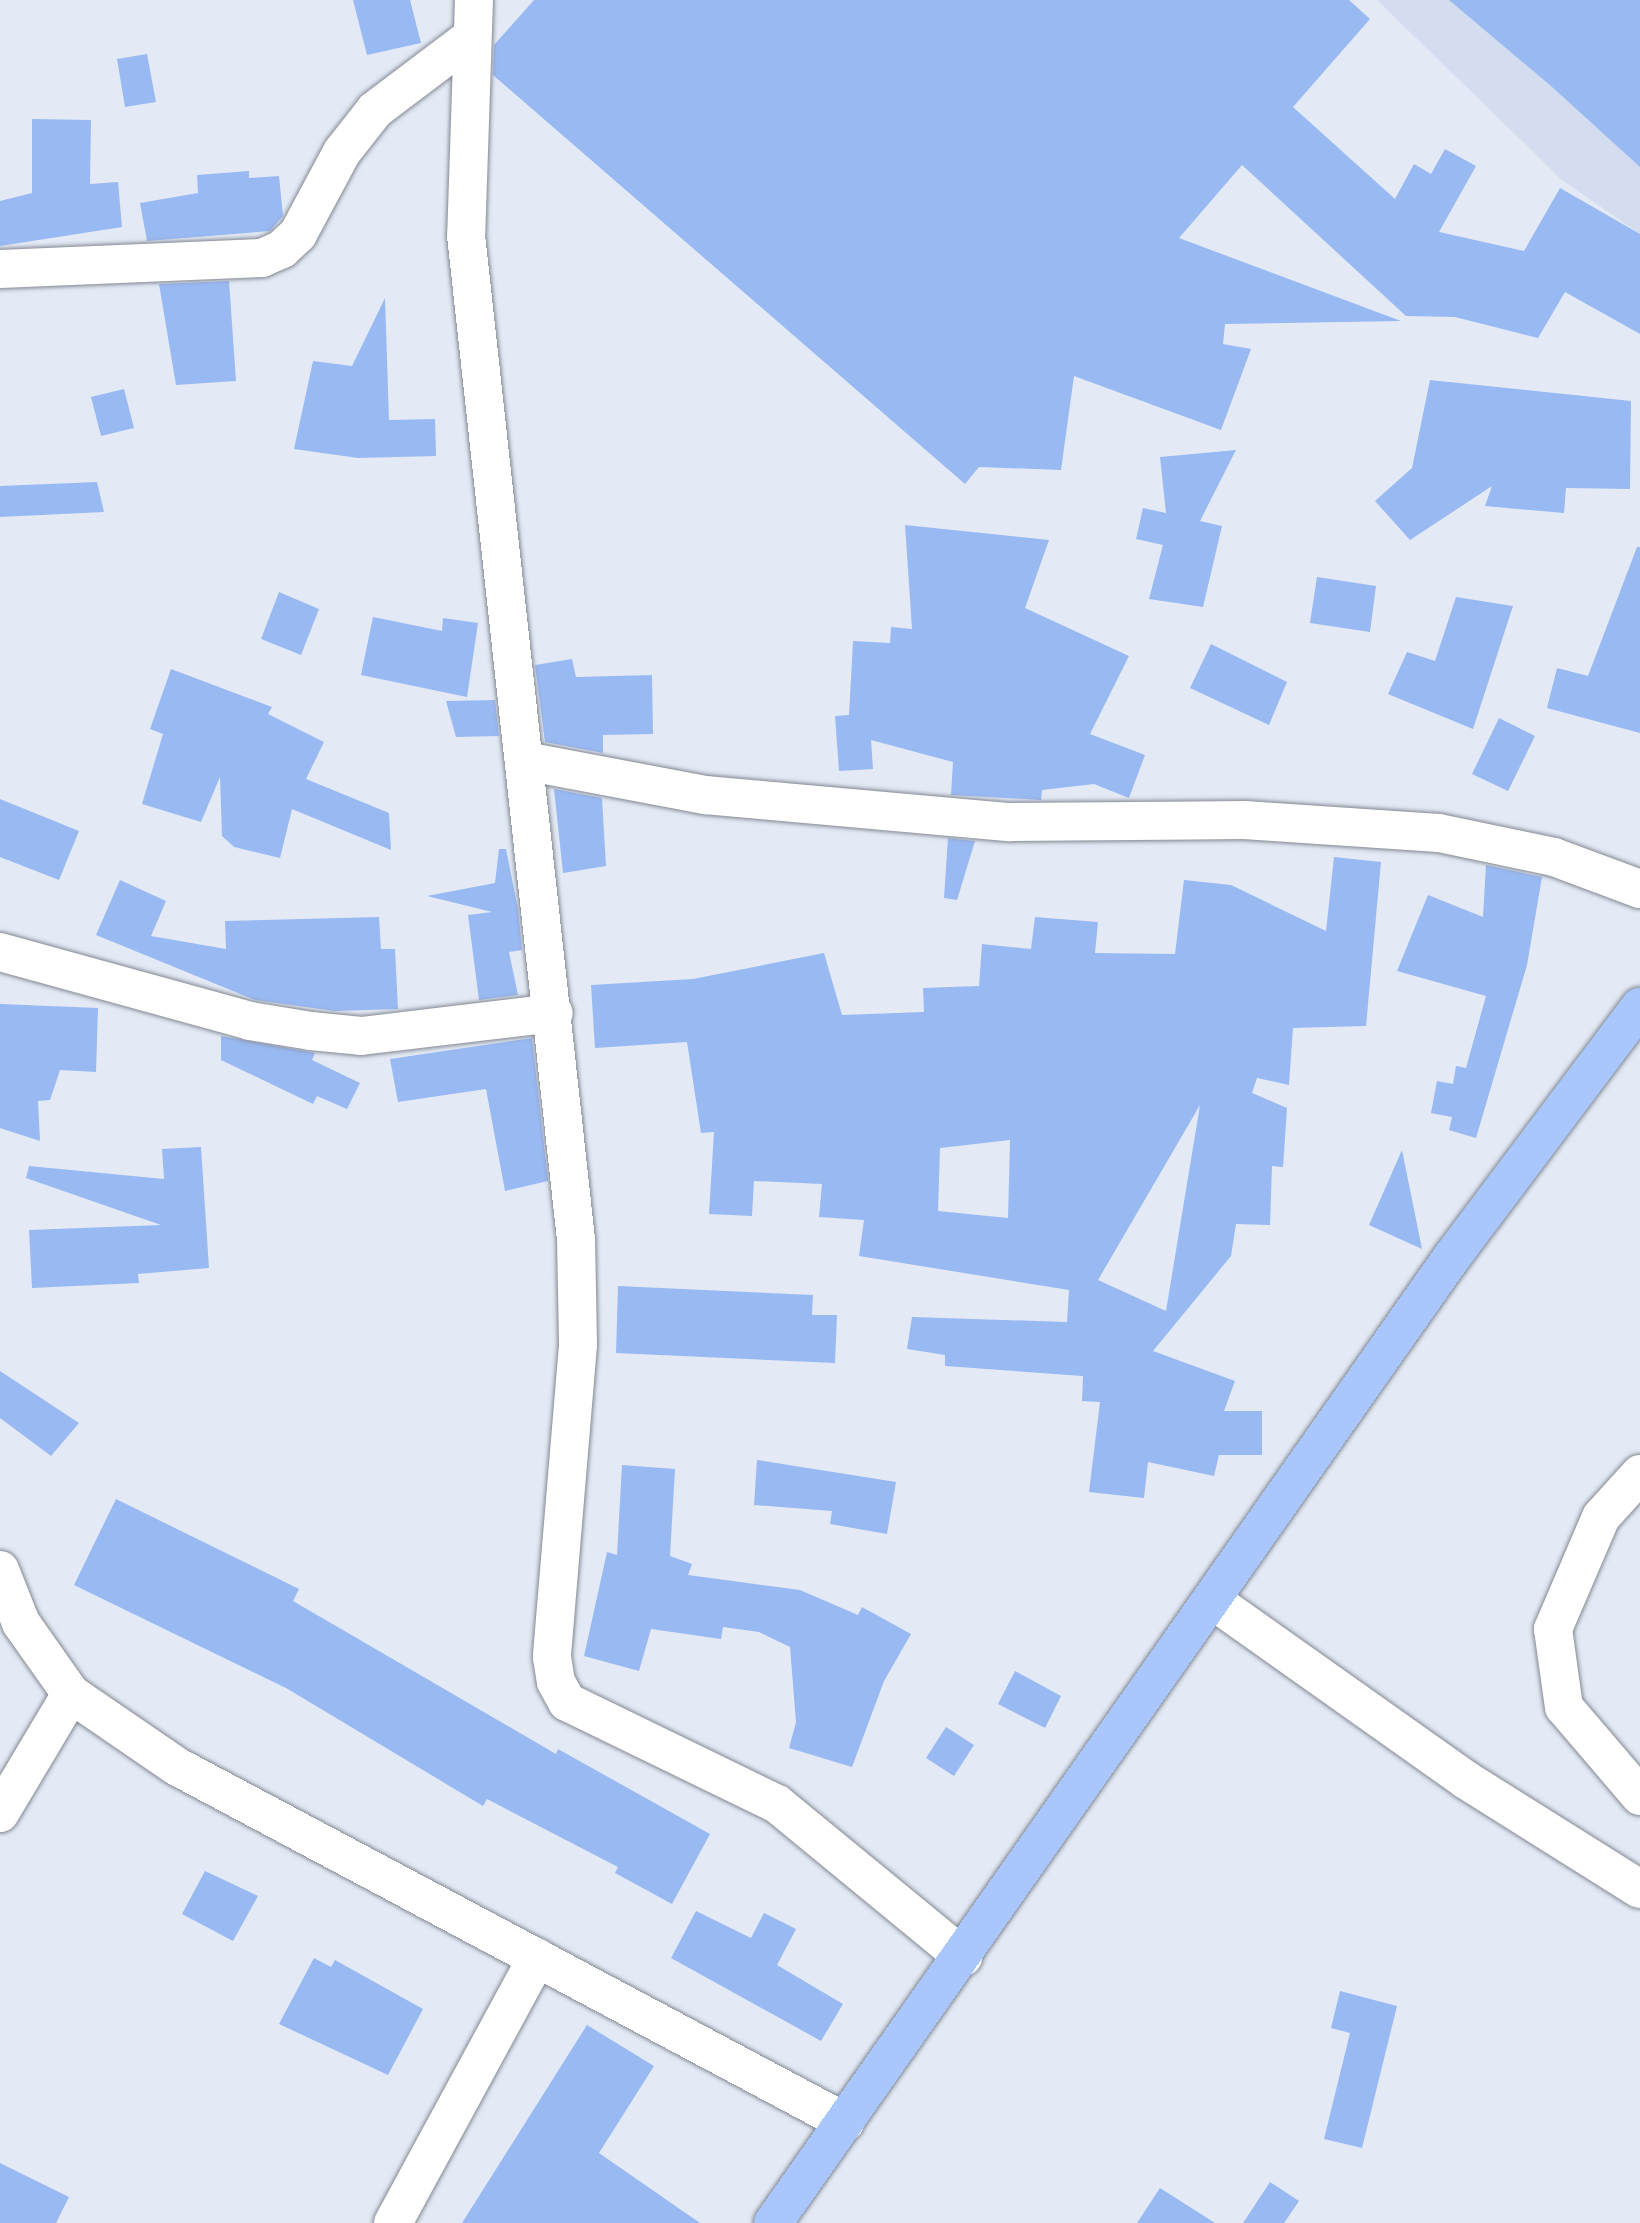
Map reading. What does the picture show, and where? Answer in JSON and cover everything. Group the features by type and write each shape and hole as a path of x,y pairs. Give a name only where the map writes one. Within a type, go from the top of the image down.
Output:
{"main road":[{"path":"773,2223 963,1957 1452,1257 1640,1007"}],"street":[{"path":"474,0 470,39 466,235 484,451 525,761 554,1013 579,1345 552,1657 556,1682 567,1702 777,1804 963,1957"},
{"path":"0,269 262,258 282,249 298,234 342,152 375,110 470,39"},
{"path":"525,761 705,795 996,820 1244,820 1439,833 1554,856 1640,889"},
{"path":"0,951 250,1021 323,1032 361,1036 554,1013"},
{"path":"1640,1474 1601,1517 1553,1629 1564,1707 1640,1796"},
{"path":"0,1570 21,1623 71,1693 176,1766 845,2122"},
{"path":"1212,1601 1466,1780 1640,1889"},
{"path":"0,1813 71,1693"},
{"path":"393,2223 537,1958"}],"shaded area":[{"path":"1377,0 1640,0 1640,234 1562,180"}],"building":[{"path":"353,0 410,0 421,43 367,55"},
{"path":"534,0 1349,0 1370,19 1293,107 1395,199 1414,164 1431,174 1445,149 1476,166 1439,232 1524,251 1560,188 1640,234 1640,334 1565,292 1538,338 1455,317 1406,316 1242,165 1179,238 1401,321 1225,324 1223,344 1251,349 1221,430 1074,376 1061,470 979,467 965,484 493,75 494,45"},
{"path":"1449,0 1640,0 1640,167 1551,86"},
{"path":"147,54 156,102 125,107 117,59"},
{"path":"32,119 91,120 90,184 118,182 122,227 0,246 0,201 32,193"},
{"path":"249,171 249,178 279,176 283,216 270,231 147,241 140,203 198,193 197,175"},
{"path":"229,281 236,381 176,385 159,284"},
{"path":"385,298 389,420 435,419 436,456 358,458 294,449 313,361 352,366"},
{"path":"1430,380 1631,401 1630,489 1566,488 1564,513 1485,506 1492,486 1410,540 1375,501 1412,468"},
{"path":"124,389 134,428 101,436 91,397"},
{"path":"1236,450 1200,521 1222,526 1203,607 1149,599 1163,545 1136,539 1143,508 1166,513 1160,457"},
{"path":"97,482 104,512 0,517 0,486"},
{"path":"905,525 1049,540 1025,608 1129,656 1090,734 1145,755 1129,798 1094,784 1042,790 1041,800 951,795 953,762 871,740 873,769 839,771 835,716 849,715 853,641 890,643 891,627 912,629"},
{"path":"1637,547 1640,547 1640,733 1547,708 1557,668 1588,676"},
{"path":"1317,577 1376,586 1370,632 1310,623"},
{"path":"279,592 319,609 301,655 261,639"},
{"path":"1456,597 1513,606 1473,729 1388,694 1407,652 1435,661"},
{"path":"373,617 442,631 443,618 478,623 467,697 361,675"},
{"path":"1211,644 1287,682 1269,725 1190,688"},
{"path":"572,659 576,677 652,675 653,734 603,735 603,753 545,742 535,665"},
{"path":"171,669 272,707 268,714 324,742 306,779 389,813 391,850 292,809 280,858 234,847 222,836 220,777 201,822 142,804 163,734 150,729"},
{"path":"495,700 499,736 456,737 446,701"},
{"path":"1499,718 1535,736 1508,791 1472,774"},
{"path":"554,789 602,798 606,866 563,873"},
{"path":"0,799 79,831 59,880 0,857"},
{"path":"948,838 975,841 957,900 944,898"},
{"path":"499,849 506,849 518,909 522,950 509,952 518,995 479,1000 468,915 492,912 427,896 495,883"},
{"path":"1334,857 1381,862 1366,1026 1293,1028 1289,1085 1257,1078 1252,1093 1287,1108 1283,1167 1272,1166 1270,1225 1236,1224 1231,1256 1153,1351 1235,1381 1224,1411 1262,1411 1262,1455 1219,1455 1214,1476 1148,1462 1144,1498 1089,1492 1100,1402 1082,1401 1083,1376 945,1366 945,1355 907,1349 912,1317 1067,1322 1069,1290 859,1256 864,1220 819,1217 822,1184 754,1181 752,1216 709,1214 714,1132 701,1133 687,1042 595,1048 591,985 693,979 824,953 842,1015 924,1012 923,988 979,986 982,944 1031,949 1035,917 1098,922 1095,953 1175,954 1184,880 1231,885 1326,931","holes":["1200,1105 1166,1311 1098,1280","1010,1140 1008,1218 938,1211 940,1148"]},
{"path":"1486,865 1542,877 1527,965 1476,1138 1449,1130 1452,1117 1431,1113 1437,1081 1453,1084 1456,1066 1466,1068 1486,996 1397,971 1428,895 1483,917"},
{"path":"120,880 166,901 151,936 226,949 225,921 379,917 381,949 395,949 398,1009 335,1011 255,1000 96,935"},
{"path":"0,1004 98,1008 96,1072 60,1070 50,1100 38,1101 40,1141 0,1128"},
{"path":"221,1036 315,1053 312,1060 360,1083 347,1109 317,1096 313,1104 221,1060"},
{"path":"532,1038 548,1181 505,1191 486,1089 398,1102 390,1059"},
{"path":"201,1147 209,1268 138,1274 139,1283 32,1288 29,1230 161,1225 26,1178 29,1166 164,1179 162,1149"},
{"path":"1402,1150 1422,1249 1369,1225"},
{"path":"618,1286 813,1295 812,1315 837,1315 835,1363 616,1353"},
{"path":"0,1371 79,1423 51,1456 0,1418"},
{"path":"757,1460 896,1482 887,1534 830,1524 832,1511 754,1505"},
{"path":"622,1465 675,1469 670,1556 692,1564 688,1575 800,1590 858,1615 862,1607 911,1634 884,1681 852,1767 789,1748 796,1722 790,1647 759,1632 723,1627 721,1639 651,1629 639,1671 584,1656 607,1552 617,1555"},
{"path":"116,1499 299,1589 293,1601 556,1754 558,1749 710,1834 672,1904 615,1873 618,1867 487,1799 483,1806 286,1688 74,1585"},
{"path":"1015,1671 1061,1696 1045,1728 998,1704"},
{"path":"946,1727 974,1745 954,1776 926,1758"},
{"path":"205,1871 258,1896 233,1941 182,1914"},
{"path":"696,1911 751,1938 764,1913 796,1929 777,1965 843,2004 821,2041 671,1958"},
{"path":"314,1958 331,1967 335,1960 423,2009 388,2075 279,2024"},
{"path":"1340,1991 1397,2006 1362,2148 1324,2139 1350,2033 1331,2028"},
{"path":"587,2025 654,2066 599,2153 700,2223 462,2223"},
{"path":"0,2163 69,2197 56,2223 0,2223"},
{"path":"1270,2182 1299,2201 1284,2223 1243,2223"},
{"path":"1160,2188 1215,2223 1137,2223"}]}
